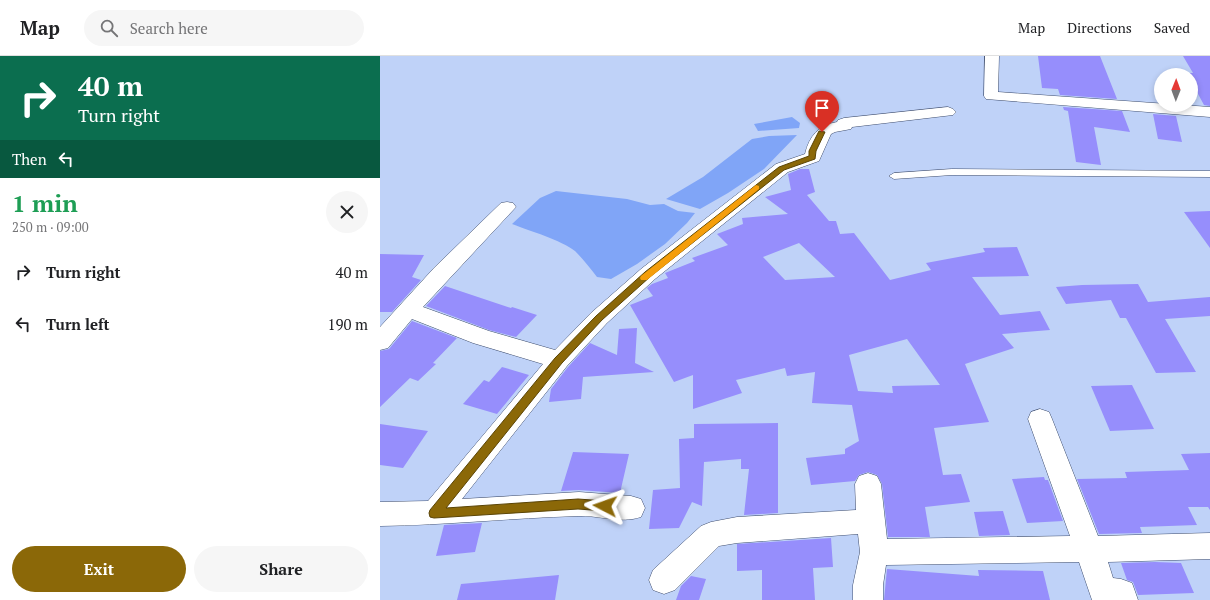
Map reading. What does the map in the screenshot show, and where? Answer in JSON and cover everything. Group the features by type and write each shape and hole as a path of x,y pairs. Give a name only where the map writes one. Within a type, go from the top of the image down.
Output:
{"street":[{"path":"992,56 991,96 1210,112"},
{"path":"434,513 559,360 599,318 648,274 782,168 813,157 813,151 822,132 831,128 845,126 844,122 948,112"},
{"path":"380,342 408,309 472,240 507,207"},
{"path":"408,309 480,338 559,360"},
{"path":"1040,419 1089,549 1103,591 1121,593 1123,600"},
{"path":"868,484 874,552 868,585 868,600"},
{"path":"380,514 434,513 578,504 631,508"},
{"path":"664,580 711,535 736,530 870,520"},
{"path":"874,552 1210,546"}],"lane":[{"path":"894,176 966,172 1210,174"}],"water":[{"path":"792,117 800,123 799,128 758,131 754,124"},
{"path":"797,135 764,169 728,193 700,209 666,199 703,177 752,139 769,136"},
{"path":"556,191 627,199 650,205 664,204 678,211 695,213 687,223 665,244 637,264 611,279 597,277 578,254 569,247 554,239 512,224 540,198"}],"building":[{"path":"1038,56 1100,56 1117,99 1060,95 1058,89 1042,88"},
{"path":"1183,56 1210,56 1210,106 1204,105 1198,94 1198,68 1190,68"},
{"path":"1063,107 1122,111 1130,132 1094,127 1101,165 1076,162 1068,111 1064,110"},
{"path":"1153,114 1176,116 1182,142 1158,139"},
{"path":"800,169 809,169 815,192 807,195 829,221 836,221 840,234 854,233 890,280 931,270 926,263 985,252 983,248 1017,247 1029,276 972,277 1000,315 1040,311 1050,330 1002,334 1014,348 965,364 989,422 934,428 943,475 961,474 970,502 925,507 930,537 888,537 882,484 877,475 868,472 859,475 855,481 811,485 806,458 845,454 845,449 859,441 852,405 812,403 815,372 787,376 785,368 736,380 742,393 693,409 693,375 674,382 630,305 653,296 647,288 652,284 668,278 665,273 695,261 692,258 728,245 717,234 743,224 742,218 788,214 765,197 791,190 788,174","holes":["799,243 835,277 785,280 763,257","907,339 940,385 892,386 893,393 858,391 849,355"]},
{"path":"1210,211 1210,248 1184,212"},
{"path":"380,254 424,255 412,277 421,280 392,312 380,312"},
{"path":"1138,284 1148,302 1210,297 1210,316 1165,319 1196,372 1156,373 1126,318 1120,318 1111,300 1066,304 1056,287"},
{"path":"445,286 537,315 516,337 489,330 426,306"},
{"path":"412,321 457,338 433,363 436,364 418,381 410,378 380,407 380,351 389,349"},
{"path":"637,328 635,363 654,372 583,377 581,399 549,402 551,389 568,367 590,343 617,355 619,329"},
{"path":"502,367 529,375 497,414 463,404 484,380 489,382"},
{"path":"1132,385 1154,429 1110,431 1091,386"},
{"path":"778,423 778,513 744,515 749,469 741,469 741,459 704,462 702,506 692,502 679,528 649,529 653,490 680,488 679,439 694,438 694,424"},
{"path":"380,424 428,431 403,468 380,465"},
{"path":"573,452 629,454 620,493 579,490 561,491"},
{"path":"1210,453 1210,510 1208,507 1188,507 1197,525 1140,527 1142,533 1099,534 1077,479 1127,478 1125,472 1189,470 1181,454"},
{"path":"1044,477 1045,480 1048,480 1063,521 1027,523 1012,479"},
{"path":"1003,511 1010,535 979,536 974,512"},
{"path":"482,523 475,552 436,556 444,525"},
{"path":"831,538 833,567 813,568 815,600 762,600 762,570 737,571 737,544"},
{"path":"1121,563 1181,563 1194,593 1138,595 1133,582 1127,580"},
{"path":"887,569 979,576 978,570 1043,571 1050,600 884,600"},
{"path":"559,575 555,600 457,600 461,584"},
{"path":"691,576 706,579 699,600 676,600 681,586"}],"slow traffic":[{"path":"644,278 756,188"}],"route":[{"path":"605,506 578,504 434,513 559,360 599,318 648,274 782,168 813,157 813,151 822,132"}]}
